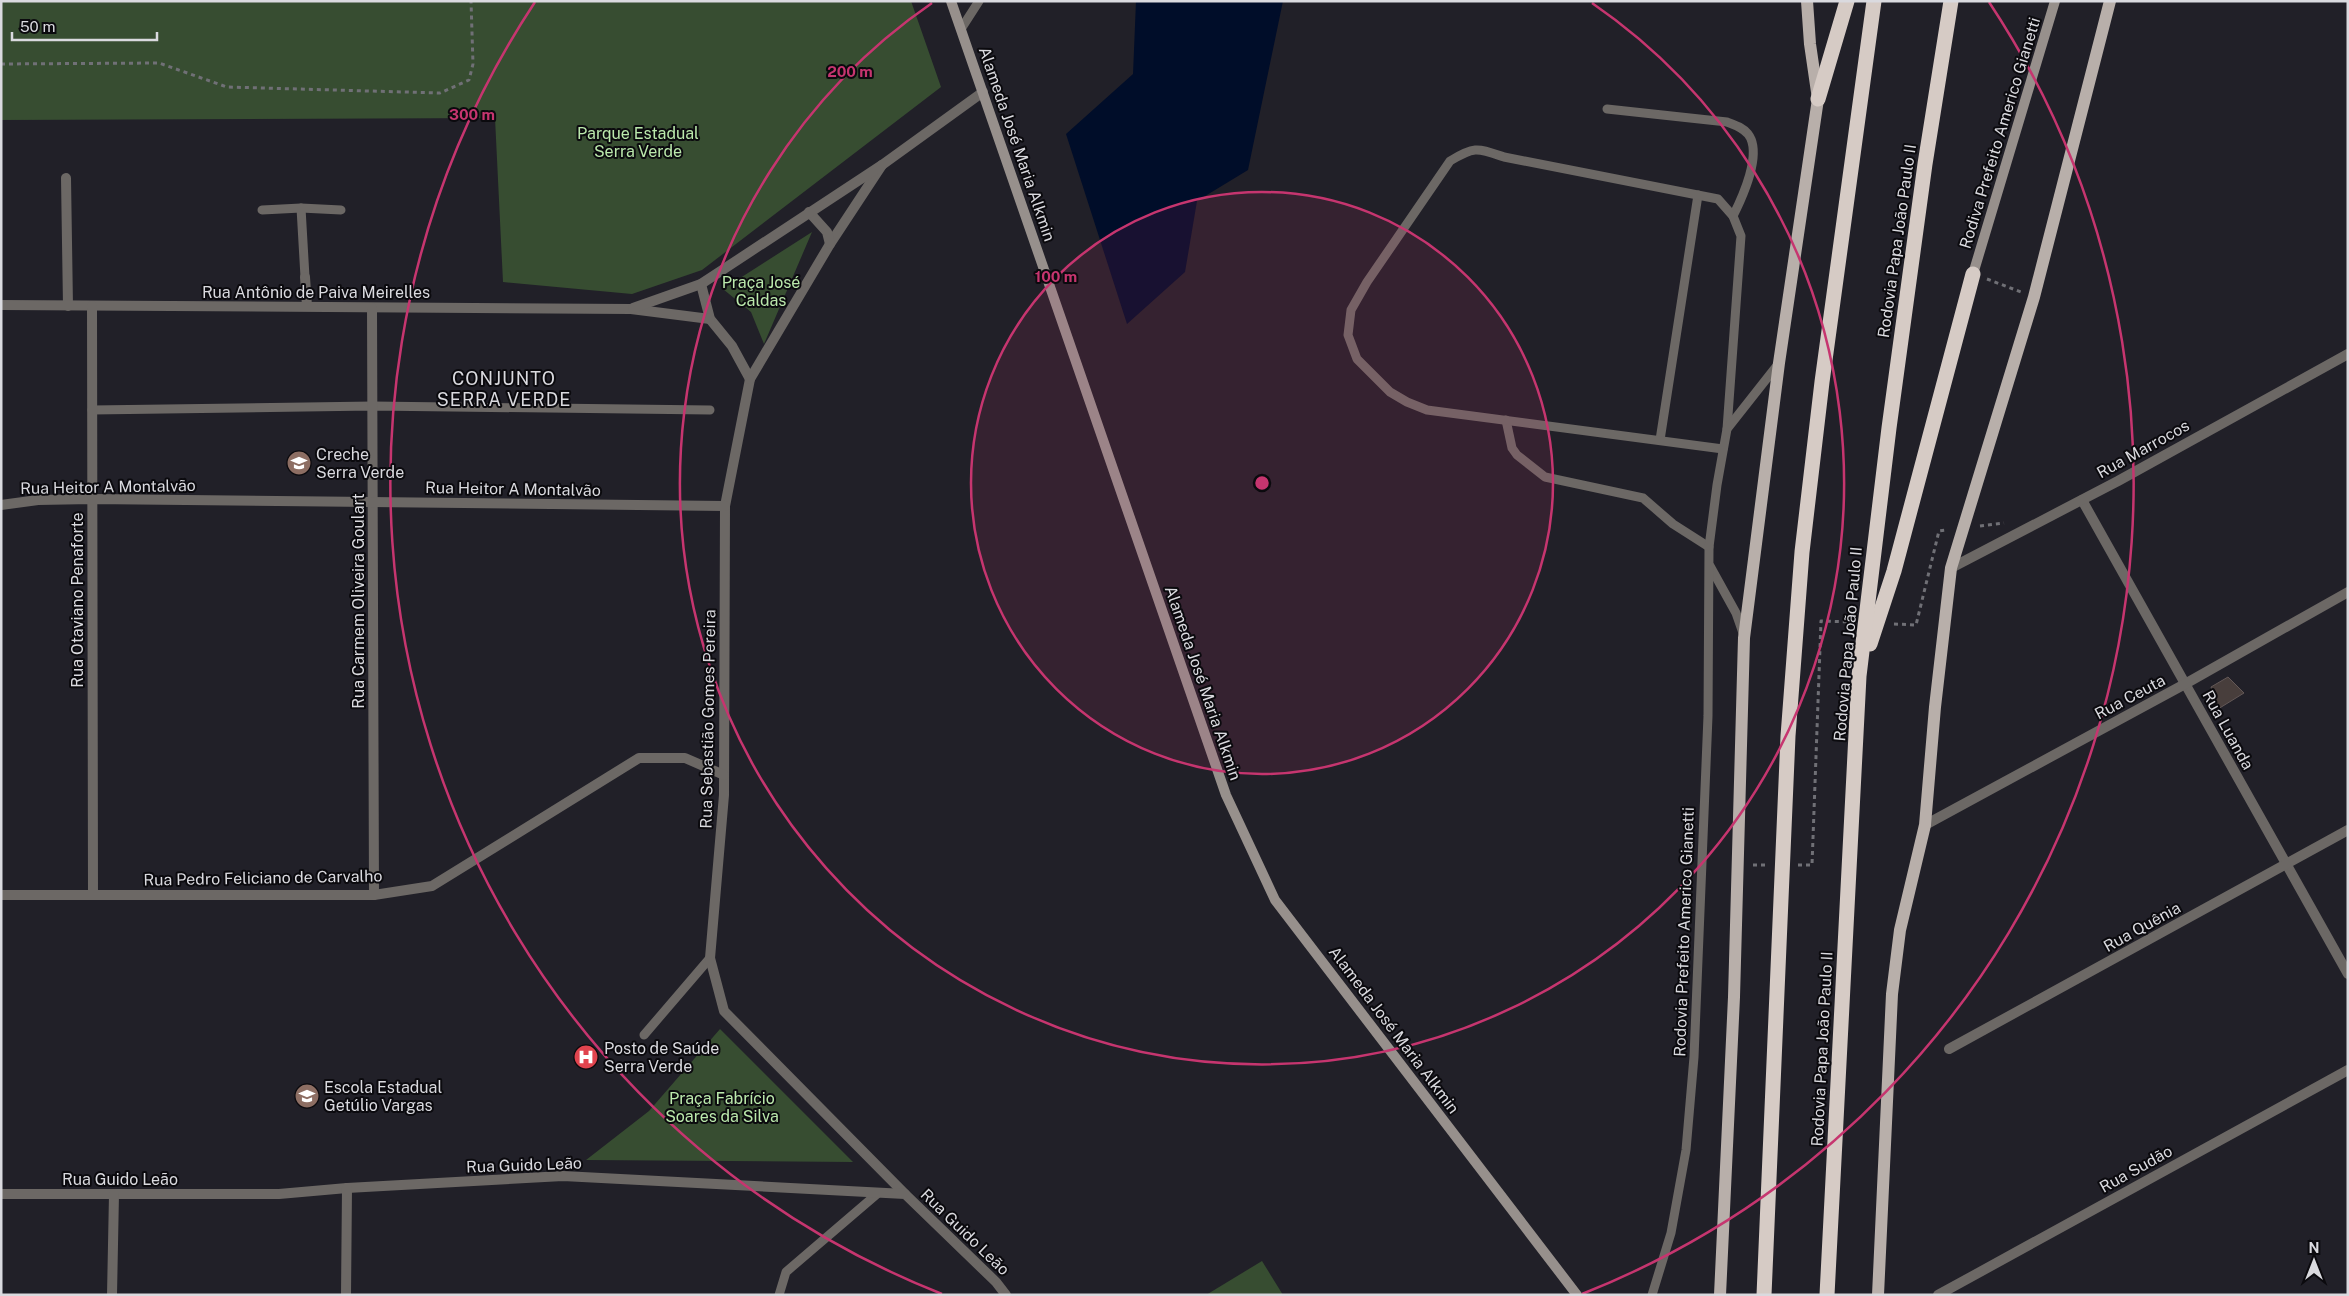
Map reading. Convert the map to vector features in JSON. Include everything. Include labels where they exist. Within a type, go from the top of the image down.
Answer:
[{"type":"highway","points":[[1818,99],[1847,1]]},
{"type":"highway","points":[[1764,1295],[1788,736],[1802,552],[1822,382],[1874,1]]},
{"type":"highway","name":"Rodovia Papa João Paulo II","points":[[1827,1295],[1859,676],[1889,428],[1925,164],[1952,1]]},
{"type":"highway","points":[[1859,676],[1894,571],[1973,274]]},
{"type":"main road","points":[[1720,1295],[1734,997],[1744,638],[1779,362],[1818,99],[1810,44],[1807,1]]},
{"type":"main road","points":[[1878,1295],[1892,994],[1900,930],[1925,825],[1935,707],[1951,568],[2034,296],[2110,1]]},
{"type":"street","name":"Alameda José Maria Alkmin","points":[[951,1],[1226,794],[1275,900],[1577,1295]]},
{"type":"street","name":"Rodiva Prefeito Americo Gianetti","points":[[1973,274],[2055,1]]},
{"type":"street","points":[[750,379],[732,346],[710,319],[701,284],[882,165],[983,92]]},
{"type":"street","points":[[750,379],[830,244],[882,165]]},
{"type":"street","points":[[66,178],[68,306]]},
{"type":"street","points":[[809,212],[827,232],[830,244]]},
{"type":"street","points":[[306,277],[307,306]]},
{"type":"street","name":"Rua Antônio de Paiva Meirelles","points":[[630,309],[701,284]]},
{"type":"street","name":"Rua Antônio de Paiva Meirelles","points":[[1,305],[630,309],[710,319]]},
{"type":"street","name":"Rua Otaviano Penaforte","points":[[92,306],[93,895]]},
{"type":"street","name":"Rua Carmem Oliveira Goulart","points":[[372,308],[374,895]]},
{"type":"street","name":"Rua Marrocos","points":[[1951,568],[2082,500],[2348,354]]},
{"type":"street","name":"Rua Sebastião Gomes Pereira","points":[[750,379],[725,506],[724,775],[710,958],[724,1011],[905,1194]]},
{"type":"street","name":"Rua Heitor A Montalvão","points":[[1,505],[38,500],[92,499],[725,506]]},
{"type":"street","name":"Rua Luanda","points":[[2082,500],[2348,974]]},
{"type":"street","name":"Rua Ceuta","points":[[1925,825],[2185,684],[2348,592]]},
{"type":"street","name":"Rua Pedro Feliciano de Carvalho","points":[[1,895],[374,895],[432,886],[639,758],[685,758],[724,775]]},
{"type":"street","name":"Rua Quênia","points":[[1949,1049],[2348,830]]},
{"type":"street","name":"Rua Sudão","points":[[1938,1295],[2348,1070]]},
{"type":"street","name":"Rua Guido Leão","points":[[1,1194],[279,1194],[347,1188],[563,1176],[905,1194],[996,1282],[1006,1295]]},
{"type":"street","points":[[346,1295],[347,1188]]},
{"type":"street","points":[[112,1295],[114,1194]]},
{"type":"lane","points":[[961,29],[979,1]]},
{"type":"lane","points":[[1607,108],[1727,122],[1740,127],[1749,135],[1752,150],[1751,167],[1745,192],[1733,216],[1718,199],[1482,150],[1469,150],[1450,161],[1367,282],[1351,310],[1348,335],[1357,359],[1390,392],[1427,410],[1723,449]]},
{"type":"lane","points":[[1660,440],[1698,195]]},
{"type":"lane","points":[[301,208],[306,277]]},
{"type":"lane","points":[[262,210],[301,208],[341,210]]},
{"type":"lane","name":"Rodovia Prefeito Americo Gianetti","points":[[1652,1295],[1671,1233],[1685,1159],[1693,1066],[1708,716],[1709,547],[1727,428],[1741,236],[1733,216]]},
{"type":"lane","points":[[1727,428],[1779,362]]},
{"type":"lane","points":[[92,410],[373,406],[710,410]]},
{"type":"lane","points":[[1506,420],[1512,448],[1516,455],[1545,478],[1643,498],[1673,524],[1709,547]]},
{"type":"lane","points":[[1710,566],[1736,613],[1744,638]]},
{"type":"lane","points":[[644,1035],[710,958]]},
{"type":"lane","points":[[779,1295],[786,1272],[877,1194]]},
{"type":"path","points":[[1,64],[159,64],[227,87],[440,93],[469,80],[473,64],[471,1]]},
{"type":"path","points":[[1973,274],[2034,296]]},
{"type":"green space","name":"Parque Estadual Serra Verde","points":[[1,1],[911,1],[941,87],[702,270],[632,294],[503,282],[495,118],[1,120]]},
{"type":"green space","name":"Praça José Caldas","points":[[812,232],[764,344],[751,312],[723,289]]},
{"type":"green space","name":"Praça Fabrício Soares da Silva","points":[[720,1029],[853,1162],[586,1160],[649,1111]]},
{"type":"green space","points":[[1262,1261],[1283,1295],[1206,1295]]},
{"type":"water","points":[[1136,1],[1283,1],[1248,170],[1197,201],[1185,272],[1127,324],[1066,134],[1133,74]]},
{"type":"building","points":[[2228,677],[2244,693],[2218,709],[2211,687]]},
{"type":"place","name":"Creche Serra Verde","points":[[299,463]]},
{"type":"place","name":"Posto de Saúde Serra Verde","points":[[586,1057]]},
{"type":"place","name":"Escola Estadual Getúlio Vargas","points":[[307,1096]]},
{"type":"district","name":"CONJUNTO SERRA VERDE","points":[[504,388]]}]
